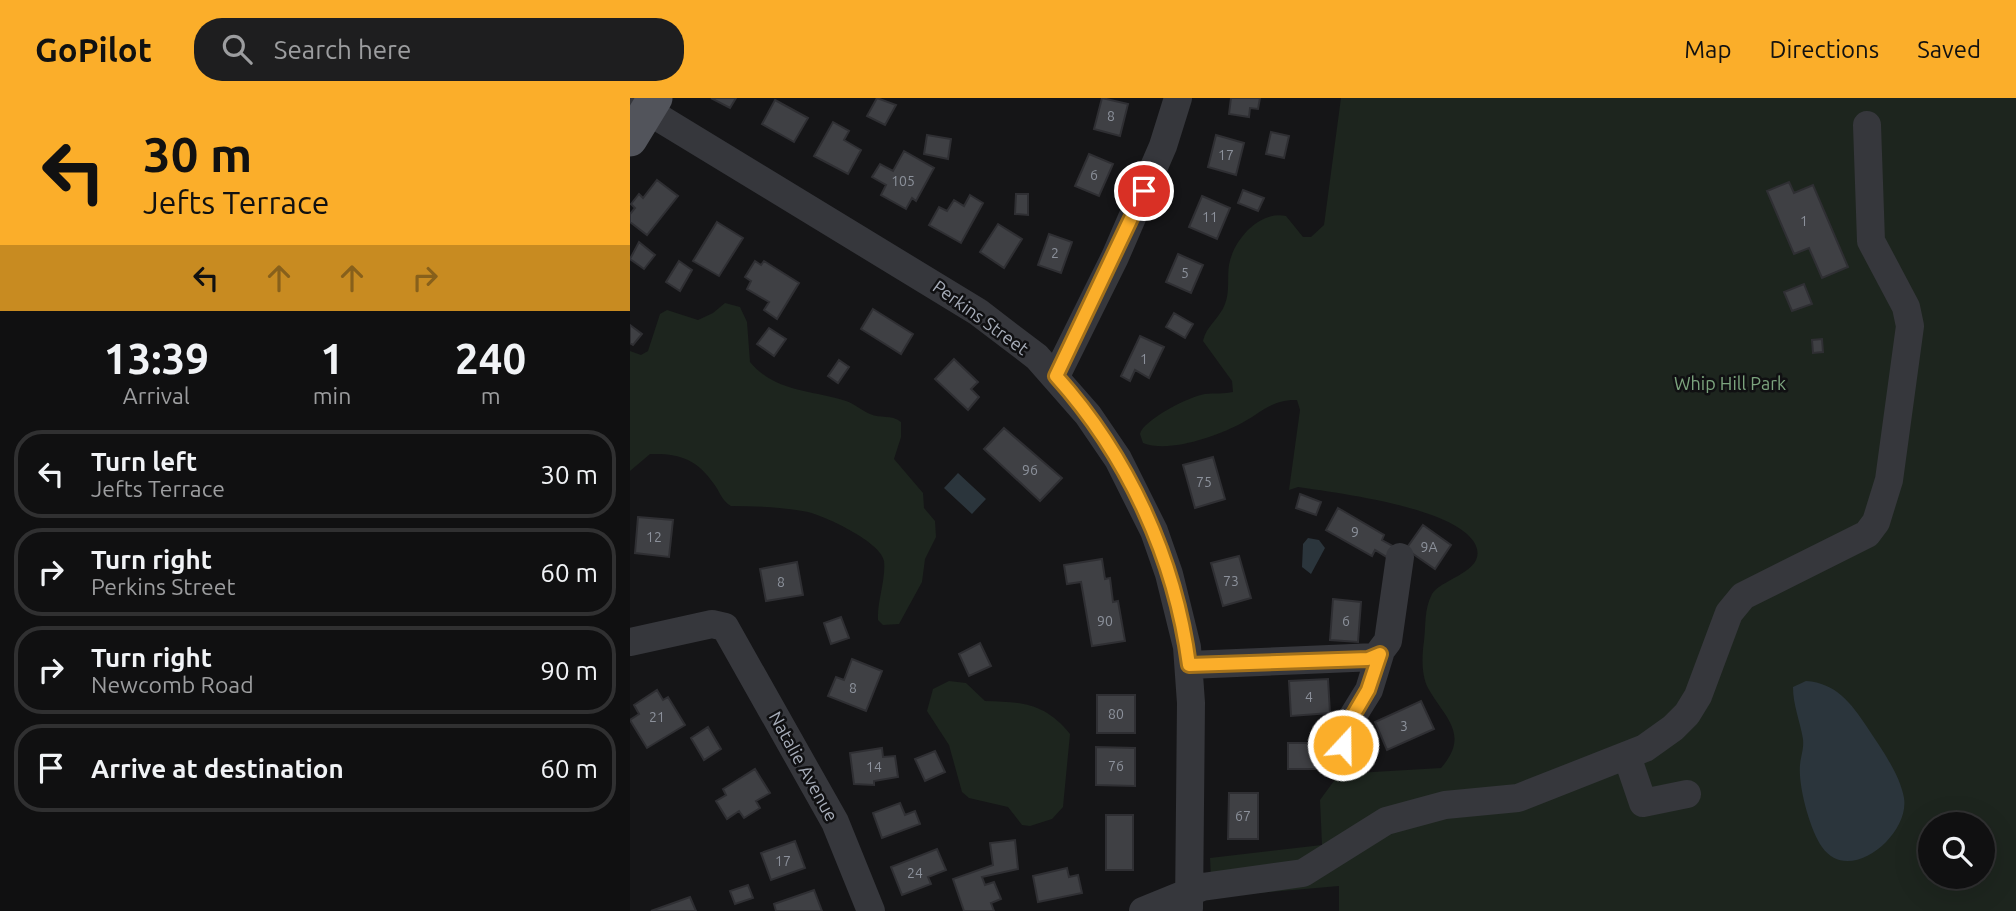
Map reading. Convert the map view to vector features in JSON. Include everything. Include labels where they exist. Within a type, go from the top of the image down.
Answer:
[{"type":"street","points":[[1056,376],[1126,233],[1163,146],[1178,98]]},
{"type":"street","name":"Perkins Street","points":[[641,112],[931,281],[1013,337],[1056,376],[1088,415],[1118,459],[1148,519],[1169,574],[1189,665],[1189,901]]},
{"type":"street","points":[[1143,911],[1189,901],[1214,884],[1303,873],[1386,821],[1445,805],[1518,799],[1584,769],[1627,756],[1659,739],[1687,714],[1698,696],[1729,613],[1743,596],[1867,534],[1876,522],[1889,480],[1910,326],[1906,307],[1871,241],[1867,125]]},
{"type":"street","points":[[1338,766],[1348,724],[1368,690],[1380,654],[1388,641],[1400,557]]},
{"type":"street","name":"Natalie Avenue","points":[[630,642],[712,624],[725,627],[835,822],[870,911]]},
{"type":"street","points":[[1189,665],[1368,659],[1380,654]]},
{"type":"street","points":[[1627,756],[1643,803],[1687,794]]},
{"type":"green space","name":"Whip Hill Park","points":[[1341,98],[2016,98],[2016,911],[1339,911],[1339,886],[1212,897],[1210,858],[1322,845],[1320,800],[1339,774],[1441,768],[1454,745],[1452,726],[1426,683],[1423,659],[1426,611],[1432,594],[1471,567],[1476,560],[1474,542],[1462,530],[1443,519],[1393,504],[1298,487],[1289,490],[1300,410],[1297,400],[1280,402],[1228,430],[1178,445],[1154,446],[1143,443],[1140,434],[1149,422],[1189,399],[1205,394],[1233,392],[1232,381],[1203,341],[1225,304],[1231,256],[1242,237],[1257,223],[1276,215],[1286,216],[1303,237],[1311,237],[1324,225]]},
{"type":"green space","points":[[725,303],[740,307],[747,322],[750,362],[760,372],[782,385],[846,401],[870,414],[901,422],[901,437],[894,459],[923,493],[924,508],[935,521],[936,537],[925,559],[922,582],[899,624],[883,625],[878,620],[884,561],[873,546],[851,531],[808,512],[731,506],[723,499],[708,475],[694,463],[679,456],[650,454],[630,471],[630,351],[641,355],[648,351],[660,314],[667,310],[698,320]]},
{"type":"green space","points":[[949,681],[966,683],[985,701],[1010,702],[1042,710],[1070,734],[1063,807],[1052,819],[1030,826],[1022,825],[1008,807],[969,798],[962,792],[949,745],[927,711],[933,689]]},
{"type":"shaded area","points":[[958,473],[986,499],[972,514],[944,488]]},
{"type":"shaded area","points":[[1308,538],[1319,540],[1325,548],[1311,574],[1302,567],[1303,544]]},
{"type":"shaded area","points":[[1806,681],[1826,686],[1849,702],[1894,770],[1902,789],[1903,812],[1898,827],[1875,851],[1861,858],[1847,861],[1834,858],[1822,847],[1809,819],[1801,784],[1803,739],[1793,687]]},
{"type":"building","points":[[711,98],[736,98],[730,108]]},
{"type":"building","points":[[877,98],[896,105],[885,125],[867,116]]},
{"type":"building","points":[[1102,98],[1128,104],[1120,136],[1094,129]]},
{"type":"building","points":[[1231,98],[1260,98],[1258,109],[1250,108],[1249,117],[1229,114]]},
{"type":"building","points":[[775,100],[808,118],[794,142],[762,124]]},
{"type":"building","points":[[833,122],[849,131],[844,140],[861,150],[848,174],[814,156]]},
{"type":"building","points":[[1271,132],[1289,136],[1284,158],[1266,154]]},
{"type":"building","points":[[927,135],[951,139],[948,159],[924,154]]},
{"type":"building","points":[[1216,135],[1244,143],[1236,175],[1208,167]]},
{"type":"building","points":[[904,151],[934,168],[916,201],[912,198],[906,209],[881,195],[886,185],[872,177],[880,164],[893,171]]},
{"type":"building","points":[[1089,154],[1113,164],[1099,196],[1075,186]]},
{"type":"building","points":[[657,180],[678,196],[647,235],[630,222],[630,214],[635,208],[631,204],[639,194],[643,198]]},
{"type":"building","points":[[1789,182],[1794,193],[1813,185],[1848,267],[1822,278],[1809,248],[1794,254],[1767,191]]},
{"type":"building","points":[[1243,190],[1264,198],[1258,211],[1238,203]]},
{"type":"building","points":[[1016,194],[1028,194],[1028,215],[1015,214]]},
{"type":"building","points":[[970,195],[983,203],[961,243],[929,225],[939,207],[947,211],[954,200],[964,206]]},
{"type":"building","points":[[1202,196],[1230,208],[1217,239],[1189,227]]},
{"type":"building","points":[[717,222],[743,238],[719,276],[693,261]]},
{"type":"building","points":[[998,224],[1022,239],[1004,268],[980,252]]},
{"type":"building","points":[[1049,234],[1072,242],[1061,273],[1038,265]]},
{"type":"building","points":[[639,242],[655,255],[644,269],[630,259]]},
{"type":"building","points":[[1178,254],[1203,265],[1191,293],[1166,282]]},
{"type":"building","points":[[679,261],[692,270],[680,291],[666,282]]},
{"type":"building","points":[[755,261],[761,265],[764,261],[799,283],[777,319],[764,310],[769,302],[747,289],[751,281],[745,277]]},
{"type":"building","points":[[1804,284],[1812,304],[1792,311],[1784,292]]},
{"type":"building","points":[[873,309],[913,334],[901,354],[861,329]]},
{"type":"building","points":[[1174,313],[1193,324],[1185,338],[1166,327]]},
{"type":"building","points":[[630,325],[642,334],[633,345],[630,343]]},
{"type":"building","points":[[769,328],[786,339],[774,356],[757,344]]},
{"type":"building","points":[[1140,336],[1164,347],[1149,378],[1135,370],[1130,381],[1121,376]]},
{"type":"building","points":[[1822,339],[1823,352],[1813,353],[1812,340]]},
{"type":"building","points":[[954,359],[978,382],[971,389],[979,397],[968,410],[935,379]]},
{"type":"building","points":[[839,360],[849,367],[838,383],[828,376]]},
{"type":"building","points":[[1004,428],[1062,478],[1040,501],[984,449]]},
{"type":"building","points":[[1213,457],[1225,499],[1195,508],[1183,465]]},
{"type":"building","points":[[1300,494],[1321,502],[1316,515],[1296,508]]},
{"type":"building","points":[[1338,508],[1384,535],[1382,540],[1396,548],[1390,559],[1375,550],[1372,556],[1326,530]]},
{"type":"building","points":[[638,517],[673,520],[669,557],[635,553]]},
{"type":"building","points":[[1423,525],[1451,545],[1435,569],[1406,549]]},
{"type":"building","points":[[1239,556],[1251,598],[1223,606],[1211,563]]},
{"type":"building","points":[[1102,559],[1105,579],[1110,578],[1113,602],[1118,601],[1125,641],[1092,646],[1081,582],[1067,584],[1064,565]]},
{"type":"building","points":[[797,562],[803,595],[766,601],[760,569]]},
{"type":"building","points":[[1333,599],[1361,602],[1358,642],[1330,640]]},
{"type":"building","points":[[841,617],[849,638],[831,644],[824,623]]},
{"type":"building","points":[[980,643],[991,666],[969,676],[959,654]]},
{"type":"building","points":[[852,659],[882,671],[866,711],[828,696],[836,677],[844,680]]},
{"type":"building","points":[[1328,679],[1330,713],[1291,716],[1289,681]]},
{"type":"building","points":[[657,690],[663,700],[668,697],[685,725],[647,748],[630,720],[639,714],[634,705]]},
{"type":"building","points":[[1097,695],[1135,695],[1135,733],[1097,733]]},
{"type":"building","points":[[1421,701],[1434,729],[1387,750],[1375,722]]},
{"type":"building","points":[[708,727],[721,749],[704,760],[691,738]]},
{"type":"building","points":[[1288,743],[1320,743],[1320,769],[1288,769]]},
{"type":"building","points":[[1096,747],[1135,748],[1135,786],[1096,785]]},
{"type":"building","points":[[882,748],[883,757],[895,756],[898,777],[874,781],[874,785],[854,784],[850,753]]},
{"type":"building","points":[[935,751],[945,772],[925,781],[915,759]]},
{"type":"building","points":[[755,769],[770,793],[756,801],[760,808],[744,818],[739,811],[727,819],[716,801],[726,795],[723,789]]},
{"type":"building","points":[[1229,793],[1258,793],[1258,839],[1228,839]]},
{"type":"building","points":[[900,803],[905,815],[915,811],[920,824],[882,838],[873,813]]},
{"type":"building","points":[[1106,815],[1133,815],[1133,870],[1106,870]]},
{"type":"building","points":[[1015,840],[1018,869],[982,877],[985,885],[994,882],[1001,899],[991,903],[994,911],[964,911],[953,879],[993,865],[990,843]]},
{"type":"building","points":[[795,841],[805,868],[771,880],[761,853]]},
{"type":"building","points":[[937,849],[946,870],[928,877],[931,884],[902,895],[891,867]]},
{"type":"building","points":[[1067,868],[1069,877],[1078,875],[1082,893],[1038,902],[1033,876]]},
{"type":"building","points":[[748,885],[753,898],[735,904],[730,891]]},
{"type":"building","points":[[814,890],[822,911],[776,911],[774,904]]},
{"type":"building","points":[[690,897],[696,911],[651,911]]},
{"type":"route","points":[[1144,191],[1115,257],[1056,376],[1073,394],[1118,459],[1146,513],[1169,574],[1181,618],[1189,665],[1368,659],[1380,654],[1368,690],[1348,724],[1343,745]]}]
